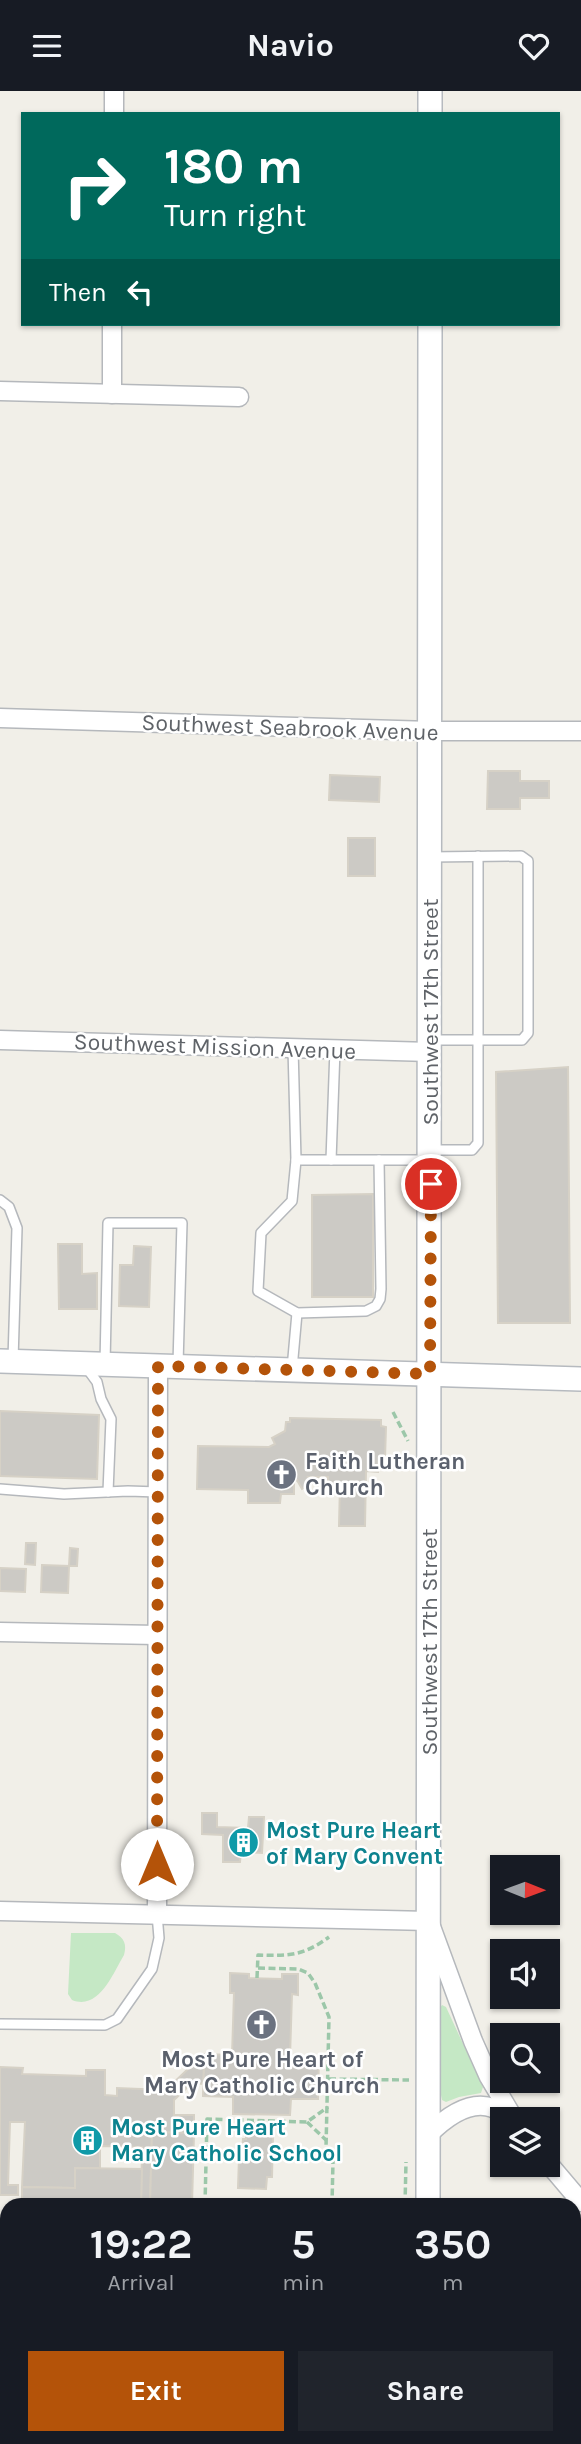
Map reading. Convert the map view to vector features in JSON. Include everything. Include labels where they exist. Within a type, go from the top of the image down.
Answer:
[{"type":"main road","points":[[430,91],[430,112]]},
{"type":"main road","name":"Southwest 17th Street","points":[[428,2198],[430,326]]},
{"type":"main road","points":[[7,1361],[581,1379]]},
{"type":"street","points":[[114,91],[114,112]]},
{"type":"street","points":[[112,394],[113,326]]},
{"type":"street","points":[[0,391],[239,397]]},
{"type":"street","name":"Southwest Seabrook Avenue","points":[[0,718],[430,731],[581,731]]},
{"type":"street","name":"Southwest Mission Avenue","points":[[0,1040],[335,1049],[430,1046]]},
{"type":"street","points":[[157,1914],[158,1492],[168,1366]]},
{"type":"street","points":[[0,1632],[157,1635]]},
{"type":"street","points":[[0,1910],[429,1921],[473,2041],[489,2077],[507,2107]]},
{"type":"street","points":[[428,2135],[453,2114],[467,2109],[490,2107]]},
{"type":"street","points":[[560,2177],[578,2198]]},
{"type":"lane","points":[[296,1160],[379,1160],[472,1150],[478,1143],[478,856]]},
{"type":"lane","points":[[430,857],[521,856],[528,861],[528,1033],[522,1040],[478,1040],[430,1046]]},
{"type":"lane","points":[[293,1048],[296,1160],[292,1201],[261,1233],[258,1291],[297,1313],[366,1311],[376,1306],[380,1299],[379,1160]]},
{"type":"lane","points":[[331,1160],[335,1049]]},
{"type":"lane","points":[[0,1200],[9,1207],[17,1228],[7,1361]]},
{"type":"lane","points":[[108,1492],[111,1419],[101,1399],[94,1364],[108,1223],[182,1223],[168,1366]]},
{"type":"lane","points":[[292,1369],[297,1313]]},
{"type":"lane","points":[[0,1489],[64,1494],[158,1492]]},
{"type":"lane","points":[[0,2024],[105,2025],[117,2019],[152,1969],[156,1958],[159,1927],[157,1914]]},
{"type":"path","points":[[257,1978],[258,1955],[290,1956],[311,1950],[335,1932]]},
{"type":"path","points":[[258,1968],[298,1969],[308,1973],[313,1978],[330,2023],[326,2141],[333,2166],[332,2198]]},
{"type":"path","points":[[328,2079],[411,2080]]},
{"type":"path","points":[[205,2198],[207,2119],[307,2122],[328,2107]]},
{"type":"path","points":[[307,2122],[326,2141]]},
{"type":"path","points":[[405,2198],[406,2153]]},
{"type":"green space","points":[[71,1933],[115,1933],[123,1939],[125,1945],[124,1955],[104,1988],[90,2000],[82,2002],[72,2000],[68,1994]]},
{"type":"green space","points":[[442,2005],[446,2007],[483,2087],[481,2093],[446,2102],[441,2095]]},
{"type":"building","points":[[488,771],[520,771],[520,781],[549,781],[549,798],[520,798],[520,809],[487,809]]},
{"type":"building","points":[[330,775],[380,777],[379,802],[329,800]]},
{"type":"building","points":[[348,838],[375,838],[375,876],[348,876]]},
{"type":"building","points":[[568,1067],[570,1323],[498,1323],[496,1072]]},
{"type":"building","points":[[373,1194],[373,1297],[312,1297],[312,1195]]},
{"type":"building","points":[[58,1244],[82,1244],[82,1274],[97,1273],[97,1309],[59,1309]]},
{"type":"building","points":[[134,1246],[151,1247],[149,1307],[119,1306],[120,1265],[133,1265]]},
{"type":"building","points":[[0,1411],[99,1415],[97,1479],[0,1476]]},
{"type":"building","name":"Faith Lutheran Church","points":[[290,1418],[381,1420],[381,1426],[386,1427],[385,1459],[379,1459],[378,1472],[366,1471],[365,1526],[339,1526],[340,1484],[328,1484],[328,1477],[308,1477],[311,1484],[302,1489],[297,1480],[294,1481],[294,1494],[281,1494],[280,1503],[248,1503],[248,1490],[197,1489],[198,1446],[269,1447],[275,1444],[272,1438],[285,1431],[286,1422],[290,1422]]},
{"type":"building","points":[[26,1543],[36,1543],[35,1565],[25,1564]]},
{"type":"building","points":[[70,1548],[78,1549],[77,1566],[69,1566]]},
{"type":"building","points":[[42,1565],[69,1566],[68,1593],[41,1592]]},
{"type":"building","points":[[0,1568],[26,1569],[25,1592],[0,1591]]},
{"type":"building","name":"Most Pure Heart of Mary Convent","points":[[202,1813],[217,1813],[217,1827],[248,1828],[249,1817],[264,1817],[262,1853],[241,1852],[240,1862],[223,1862],[223,1835],[202,1834]]},
{"type":"building","name":"Most Pure Heart of Mary Catholic Church","points":[[230,1973],[249,1974],[249,1978],[282,1979],[282,1974],[298,1974],[298,1995],[292,1994],[290,2057],[319,2057],[318,2099],[291,2099],[290,2115],[233,2114],[233,2097],[203,2096],[204,2054],[232,2055],[234,1993],[230,1993]]},
{"type":"building","name":"Most Pure Heart Mary Catholic School","points":[[191,2066],[204,2066],[203,2084],[192,2083],[174,2100],[174,2115],[194,2115],[194,2133],[152,2132],[150,2198],[141,2198],[142,2147],[100,2146],[100,2168],[75,2168],[75,2188],[22,2187],[25,2122],[10,2122],[8,2185],[18,2185],[18,2195],[0,2195],[0,2067],[23,2068],[22,2074],[86,2076],[86,2070],[105,2070],[105,2095],[117,2096],[117,2088],[166,2090]]},
{"type":"building","points":[[246,2123],[264,2124],[263,2135],[273,2136],[272,2177],[267,2177],[266,2189],[238,2188],[239,2157],[246,2157],[246,2150],[242,2150],[243,2139],[246,2139]]},
{"type":"building","points":[[152,2132],[194,2133],[192,2198],[150,2198]]},
{"type":"building","points":[[75,2168],[142,2169],[141,2198],[22,2198],[22,2187],[75,2188]]},
{"type":"place","name":"Faith Lutheran Church","points":[[282,1474]]},
{"type":"place","name":"Most Pure Heart of Mary Convent","points":[[243,1843]]},
{"type":"place","name":"Most Pure Heart of Mary Catholic Church","points":[[262,2025]]},
{"type":"place","name":"Most Pure Heart Mary Catholic School","points":[[88,2140]]},
{"type":"route","points":[[157,1864],[158,1366],[430,1374],[431,1184]]}]
